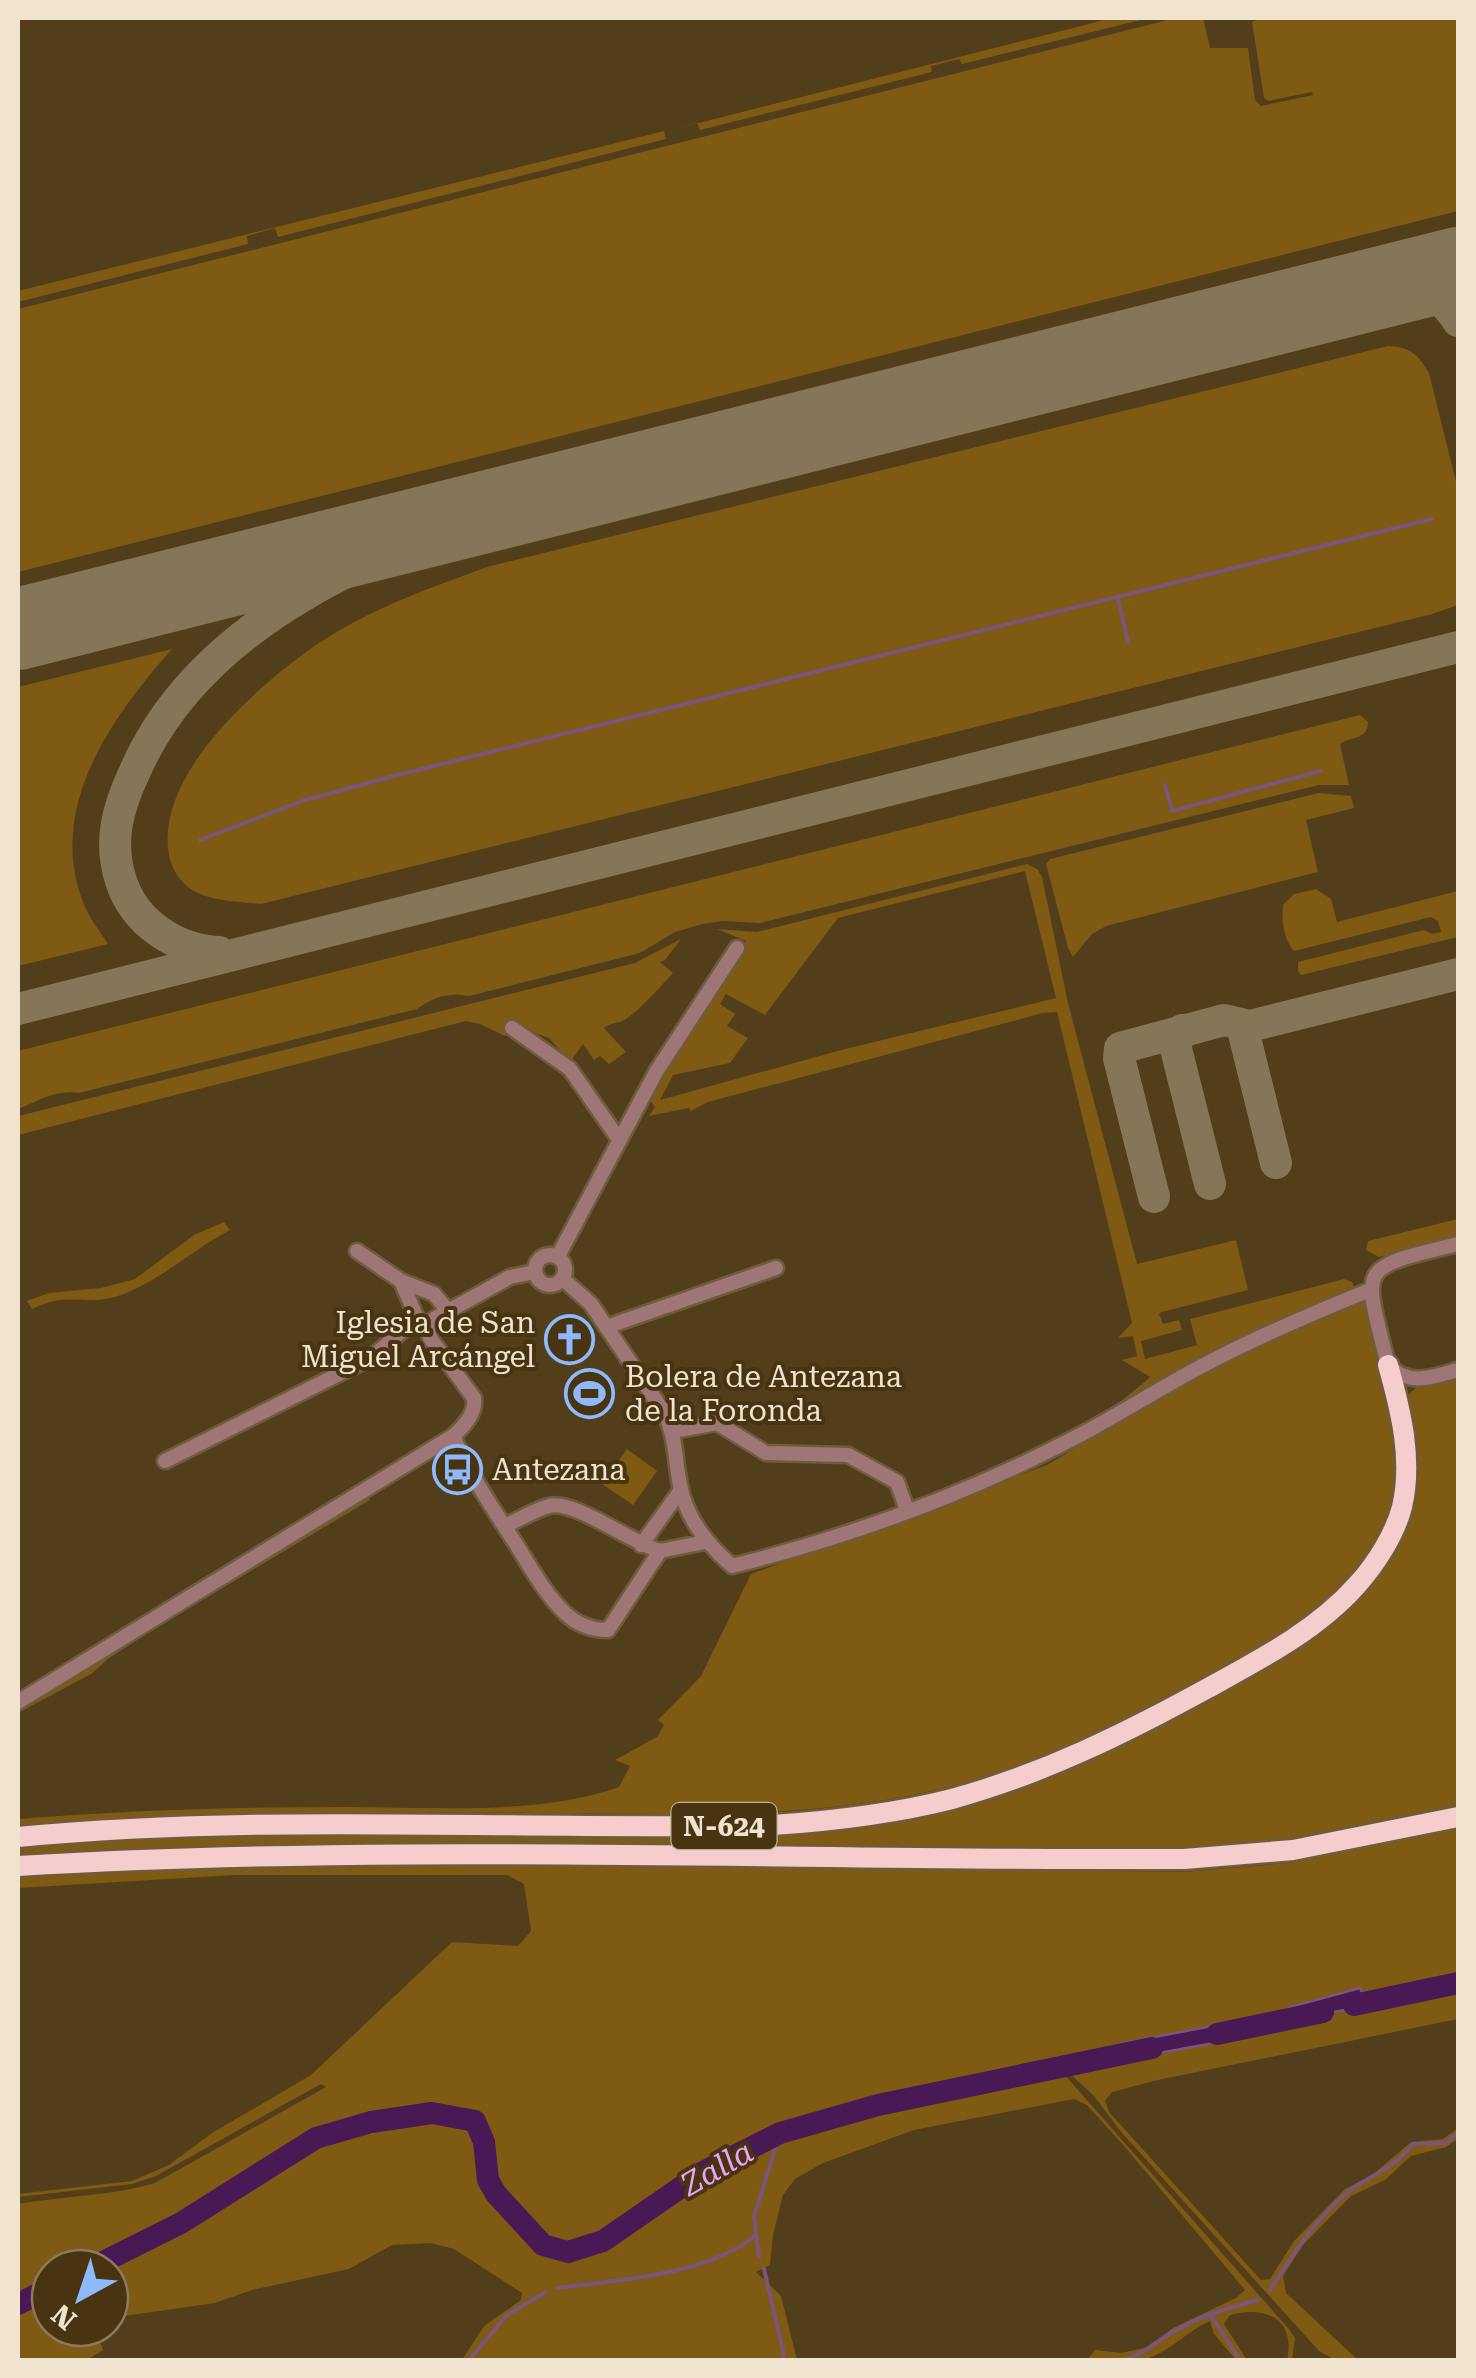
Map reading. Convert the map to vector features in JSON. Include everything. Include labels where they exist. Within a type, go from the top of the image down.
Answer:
[{"type":"highway","name":"N-624","points":[[18,1837],[198,1827],[365,1824],[772,1825],[903,1810],[1004,1783],[1119,1735],[1238,1672],[1312,1625],[1356,1586],[1388,1540],[1401,1509],[1406,1479],[1403,1426],[1388,1365]]},
{"type":"highway","name":"N-624","points":[[18,1866],[176,1856],[358,1852],[1184,1859],[1292,1850],[1458,1816]]},
{"type":"street","points":[[558,1256],[656,1072],[736,948]]},
{"type":"street","points":[[512,1028],[570,1069],[618,1138]]},
{"type":"street","points":[[1458,1244],[1388,1262],[1376,1274],[1370,1290],[1388,1365],[1409,1379],[1420,1380],[1458,1370]]},
{"type":"street","points":[[357,1251],[401,1281],[434,1294],[448,1312]]},
{"type":"street","points":[[534,1272],[542,1257],[558,1256]]},
{"type":"street","points":[[534,1272],[543,1284],[557,1284],[566,1267],[558,1256]]},
{"type":"street","points":[[606,1327],[776,1268]]},
{"type":"street","points":[[165,1462],[370,1358],[423,1323],[510,1277],[534,1272]]},
{"type":"street","points":[[562,1279],[591,1304],[673,1431],[680,1490],[704,1542],[732,1566],[796,1550],[943,1500],[1080,1435],[1204,1365],[1370,1290]]},
{"type":"street","points":[[18,1702],[465,1426],[474,1398],[430,1338],[401,1281]]},
{"type":"street","points":[[673,1431],[717,1423],[766,1453],[848,1455],[897,1482],[908,1510]]},
{"type":"street","points":[[454,1436],[465,1464],[504,1526],[547,1594],[568,1617],[592,1630],[608,1630],[660,1551]]},
{"type":"street","points":[[641,1545],[680,1490]]},
{"type":"street","points":[[504,1526],[552,1504],[576,1507],[641,1545],[660,1551],[704,1542]]},
{"type":"shaded area","points":[[1112,18],[1149,18],[962,64],[959,59],[931,66],[932,72],[700,130],[697,123]]},
{"type":"shaded area","points":[[1176,18],[1203,18],[1210,48],[1248,48],[1255,100],[1261,106],[1313,95],[1312,92],[1268,101],[1264,98],[1252,22],[1262,18],[1458,18],[1458,211],[18,572],[18,309]]},
{"type":"shaded area","points":[[664,131],[666,139],[278,237],[275,228],[247,236],[248,244],[18,302],[18,291]]},
{"type":"shaded area","points":[[1388,346],[1413,353],[1429,373],[1458,490],[1458,605],[261,904],[204,896],[184,884],[173,868],[168,826],[176,797],[210,742],[256,693],[302,655],[391,604],[487,567]]},
{"type":"shaded area","points":[[172,649],[127,704],[91,766],[79,799],[73,834],[74,869],[86,909],[108,944],[18,966],[18,687]]},
{"type":"shaded area","points":[[1360,715],[1368,722],[1365,732],[1340,744],[1349,785],[1319,785],[760,923],[702,924],[675,932],[640,953],[469,996],[442,996],[417,1009],[79,1093],[55,1094],[18,1109],[18,1051]]},
{"type":"shaded area","points":[[1319,793],[1351,796],[1354,808],[1306,820],[1318,872],[1106,926],[1092,934],[1073,957],[1046,864],[1050,859]]},
{"type":"shaded area","points":[[1027,864],[1037,869],[1137,1264],[1236,1240],[1248,1290],[1159,1314],[1163,1324],[1179,1320],[1182,1330],[1141,1341],[1145,1359],[1197,1345],[1190,1319],[1344,1279],[1352,1282],[1355,1291],[1049,1447],[922,1500],[1071,1432],[1150,1377],[1122,1360],[1137,1356],[1133,1336],[1118,1338],[1132,1323],[1057,1012],[708,1102],[691,1111],[689,1108],[649,1116],[655,1107],[647,1097],[746,941],[717,929],[757,932]],"holes":[[[1025,871],[1056,998],[845,1049],[660,1100],[673,1075],[730,1063],[748,1038],[727,1026],[735,1014],[720,1004],[726,994],[765,1015],[838,918]]]},
{"type":"shaded area","points":[[1316,889],[1331,899],[1337,922],[1458,891],[1458,937],[1301,975],[1298,962],[1424,930],[1432,934],[1441,932],[1438,921],[1431,917],[1294,951],[1284,930],[1283,905],[1294,894]]},
{"type":"shaded area","points":[[681,939],[660,962],[673,973],[632,1014],[604,1028],[626,1052],[609,1064],[600,1056],[594,1060],[583,1044],[570,1062],[549,1038],[518,1027],[505,1036],[466,1021],[18,1135],[18,1116],[635,963]]},
{"type":"shaded area","points":[[1458,1219],[1458,1237],[1379,1257],[1366,1250],[1368,1241]]},
{"type":"shaded area","points":[[224,1222],[230,1230],[130,1291],[104,1299],[56,1301],[32,1309],[27,1301],[49,1293],[101,1288],[135,1279],[194,1235]]},
{"type":"shaded area","points":[[1356,1299],[1364,1303],[1397,1446],[1396,1494],[1375,1549],[1336,1593],[1288,1629],[1166,1699],[1054,1752],[936,1790],[786,1811],[275,1814],[18,1826],[18,1819],[141,1811],[520,1806],[619,1787],[630,1766],[615,1760],[657,1737],[664,1725],[658,1720],[701,1676],[751,1574],[1047,1465],[1221,1361]]},
{"type":"shaded area","points":[[1458,1377],[1458,1807],[1286,1841],[1141,1851],[344,1844],[18,1857],[18,1847],[206,1836],[759,1835],[903,1819],[1274,1661],[1395,1545],[1403,1399],[1416,1388]]},
{"type":"shaded area","points":[[627,1449],[657,1471],[633,1505],[602,1484]]},
{"type":"shaded area","points":[[367,1496],[370,1500],[173,1617],[91,1674],[18,1713],[18,1706]]},
{"type":"shaded area","points":[[1458,1828],[1458,2019],[1158,2080],[1112,2092],[1105,2101],[1109,2112],[1261,2280],[1270,2279],[1294,2241],[1345,2189],[1372,2175],[1411,2142],[1443,2139],[1458,2128],[1458,2139],[1446,2147],[1411,2156],[1385,2180],[1351,2196],[1303,2245],[1283,2276],[1286,2293],[1358,2360],[1335,2360],[1319,2351],[1122,2133],[1094,2096],[1067,2071],[1063,2073],[1288,2328],[1295,2338],[1292,2360],[1287,2360],[1287,2334],[1275,2318],[1243,2312],[1230,2315],[1224,2324],[1247,2360],[1236,2360],[1214,2334],[1210,2321],[1145,2359],[1087,2360],[1095,2350],[1121,2353],[1145,2348],[1173,2328],[1245,2290],[1125,2147],[1087,2105],[1074,2099],[914,2130],[823,2163],[795,2179],[783,2195],[770,2265],[756,2272],[781,2296],[797,2360],[462,2360],[484,2326],[521,2300],[522,2293],[454,2249],[431,2243],[392,2245],[349,2269],[252,2290],[215,2303],[130,2315],[130,2248],[30,2248],[30,2348],[103,2350],[87,2360],[18,2360],[18,2204],[155,2183],[326,2087],[321,2084],[156,2176],[132,2184],[18,2194],[132,2181],[169,2165],[212,2133],[311,2075],[452,1942],[518,1946],[531,1931],[524,1884],[507,1875],[235,1875],[18,1888],[18,1878],[102,1870],[427,1864],[1183,1872],[1289,1863]],"holes":[[[1247,2019],[1246,2037],[1127,2059],[1124,2043]]]},
{"type":"shaded area","points":[[1360,1988],[1362,1993],[1375,1990],[1387,2002],[1297,2019],[1290,2007]]},
{"type":"shaded area","points":[[1249,2019],[1245,2027],[1247,2037],[1126,2059],[1123,2043]]},
{"type":"waterway","points":[[200,840],[305,800],[394,776],[1432,519]]},
{"type":"waterway","points":[[1118,598],[1128,642]]},
{"type":"waterway","points":[[1165,785],[1172,811],[1320,771]]},
{"type":"waterway","name":"Zalla","points":[[1354,2005],[1458,1983]]},
{"type":"waterway","name":"Zalla","points":[[1217,2034],[1323,2012]]},
{"type":"waterway","name":"Zalla","points":[[130,2248],[181,2223],[316,2138],[371,2122],[432,2113],[475,2121],[484,2142],[488,2180],[496,2194],[543,2245],[568,2252],[603,2241],[703,2172],[780,2133],[878,2105],[1152,2048]]},
{"type":"waterway","points":[[759,2257],[754,2217],[780,2133]]},
{"type":"waterway","points":[[1270,2290],[1312,2229],[1343,2196],[1396,2161],[1413,2144],[1446,2143],[1458,2133]]},
{"type":"waterway","points":[[557,2288],[662,2274],[714,2259],[756,2235]]},
{"type":"waterway","points":[[764,2269],[785,2360]]},
{"type":"waterway","points":[[469,2360],[507,2315],[546,2292]]},
{"type":"waterway","name":"Zalla","points":[[18,2304],[30,2298]]},
{"type":"waterway","points":[[1123,2360],[1193,2321],[1258,2300]]},
{"type":"waterway","points":[[1210,2314],[1240,2360]]},
{"type":"taxiway","points":[[1372,290],[1421,289],[1440,300],[1458,321]]},
{"type":"taxiway","points":[[219,952],[173,940],[147,922],[128,896],[117,866],[115,838],[124,798],[165,717],[204,671],[251,630],[303,595],[417,540],[533,500]]},
{"type":"taxiway","points":[[18,1009],[1458,647]]},
{"type":"taxiway","points":[[1154,1197],[1119,1058],[1120,1048],[1224,1020],[1250,1026],[1458,974]]},
{"type":"taxiway","points":[[1250,1026],[1245,1038],[1276,1163]]},
{"type":"taxiway","points":[[1182,1030],[1175,1045],[1210,1184]]},
{"type":"runway","points":[[18,629],[1458,268]]},
{"type":"place","name":"Iglesia de San Miguel Arcángel","points":[[570,1340]]},
{"type":"place","name":"Bolera de Antezana de la Foronda","points":[[590,1394]]},
{"type":"place","name":"Antezana","points":[[457,1470]]}]
